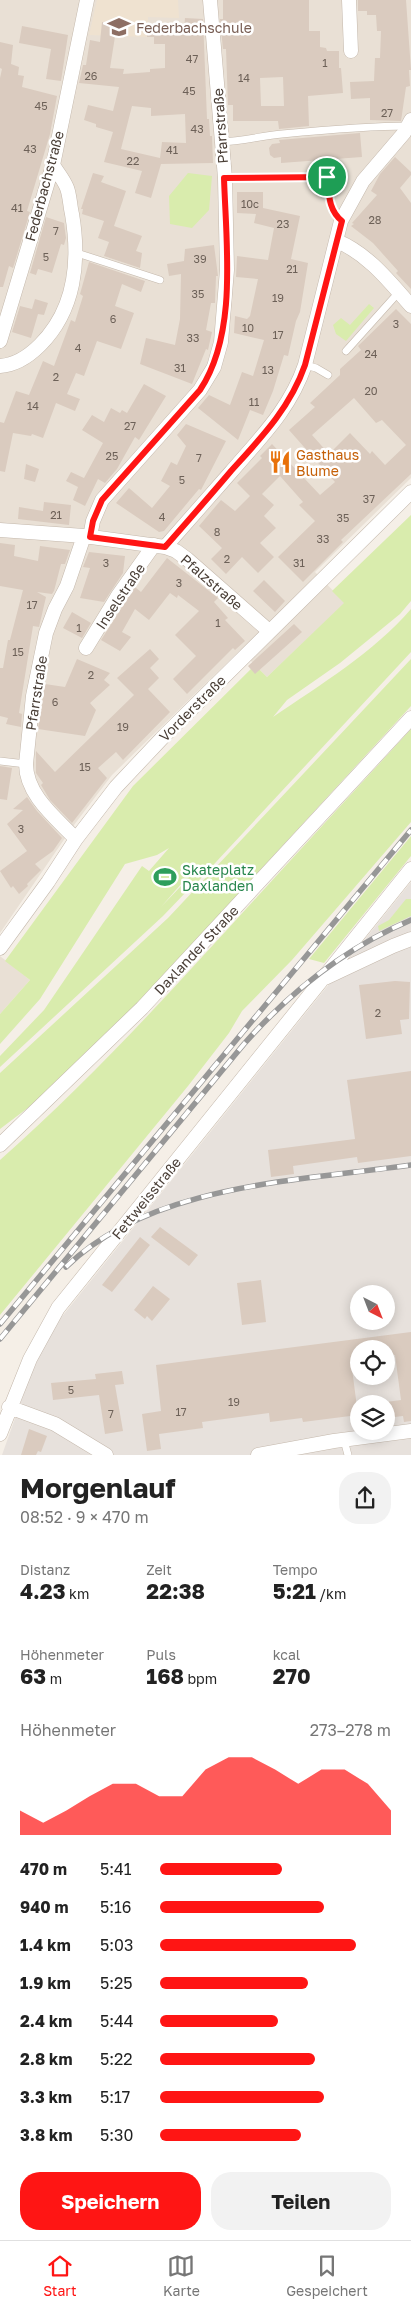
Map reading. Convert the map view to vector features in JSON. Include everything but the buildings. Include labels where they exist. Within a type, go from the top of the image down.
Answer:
[{"type":"street","name":"Federbachstraße","points":[[0,341],[53,166],[87,0]]},
{"type":"street","name":"Pfarrstraße","points":[[76,839],[32,790],[26,772],[33,696],[46,633],[102,500],[200,390],[216,361],[221,342],[227,270],[222,142],[210,0]]},
{"type":"street","points":[[349,0],[351,51]]},
{"type":"street","name":"Inselstraße","points":[[86,648],[119,594],[160,546],[271,426],[289,403],[305,365],[342,221],[363,181],[410,123]]},
{"type":"street","points":[[0,366],[14,363],[31,353],[57,324],[74,281],[77,253],[67,187],[53,166]]},
{"type":"street","points":[[337,241],[364,256],[411,306]]},
{"type":"street","name":"Vorderstraße","points":[[0,948],[48,882],[76,839],[116,787],[269,631],[411,492]]},
{"type":"street","name":"Pfalzstraße","points":[[0,530],[87,536],[160,546],[176,551],[269,631]]},
{"type":"street","name":"Daxlander Straße","points":[[0,1145],[142,1008],[411,718]]},
{"type":"street","name":"Fettweisstraße","points":[[0,1434],[9,1407],[39,1339],[62,1302],[411,868]]},
{"type":"street","name":"Fettweisstraße","points":[[321,980],[393,946],[411,940]]},
{"type":"street","name":"Daxlander Straße","points":[[0,1134],[36,1109]]},
{"type":"street","points":[[9,1407],[55,1424],[106,1455]]},
{"type":"street","points":[[258,1455],[411,1431]]},
{"type":"lane","points":[[222,142],[245,141],[279,134],[410,123]]},
{"type":"lane","points":[[224,178],[327,177],[331,206],[336,216],[342,221]]},
{"type":"lane","points":[[77,253],[160,280]]},
{"type":"lane","points":[[346,351],[399,292]]},
{"type":"lane","points":[[305,365],[316,368],[328,375]]},
{"type":"lane","points":[[0,761],[26,764]]},
{"type":"lane","points":[[344,1440],[348,1455]]},
{"type":"shaded area","points":[[0,0],[411,0],[411,478],[315,572],[345,603],[267,677],[240,650],[112,775],[74,825],[0,933]]},
{"type":"shaded area","name":"Federbachschule","points":[[97,0],[178,0],[179,18],[148,17],[147,37],[89,35]]},
{"type":"shaded area","points":[[411,882],[411,1455],[2,1455],[29,1379],[52,1329]]},
{"type":"shaded area","points":[[0,956],[30,980],[0,1014]]},
{"type":"green space","points":[[188,173],[212,176],[209,210],[192,228],[170,224],[169,196]]},
{"type":"green space","points":[[369,304],[374,308],[346,341],[336,334],[333,325],[341,318],[350,325]]},
{"type":"green space","points":[[411,515],[411,601],[400,614],[340,663],[287,700],[273,717],[363,654],[411,609],[411,652],[190,890],[182,883],[161,907],[181,886],[187,891],[163,916],[0,1067],[0,1056],[44,1010],[142,866],[149,871],[169,848],[157,855],[125,864],[40,999],[0,1044],[0,1014],[30,980],[5,961],[133,786],[255,665],[267,677],[344,603],[332,591]]},
{"type":"green space","points":[[411,659],[411,706],[137,1004],[33,1104],[0,1129],[0,1073],[168,918]]},
{"type":"green space","points":[[411,729],[411,822],[292,960],[242,1011],[229,1033],[188,1086],[0,1315],[0,1160],[68,1097],[132,1032]]},
{"type":"green space","points":[[411,836],[411,856],[324,963],[309,959]]},
{"type":"green space","points":[[406,899],[411,899],[411,916],[379,931],[378,926],[389,920]]},
{"type":"railway","points":[[0,1324],[411,830]]},
{"type":"railway","points":[[0,1339],[244,1044],[262,1025],[320,973],[364,944],[411,920]]},
{"type":"railway","points":[[66,1267],[101,1239],[140,1218],[183,1202],[275,1182],[411,1165]]},
{"type":"place","name":"Federbachschule","points":[[119,27]]},
{"type":"place","name":"Gasthaus Blume","points":[[280,462]]},
{"type":"place","name":"Skateplatz Daxlanden","points":[[165,877]]},
{"type":"route","points":[[327,177],[331,206],[336,216],[342,221],[305,365],[289,403],[165,547],[90,537],[93,521],[102,500],[200,390],[214,367],[221,342],[227,270],[224,178],[327,177]]}]
